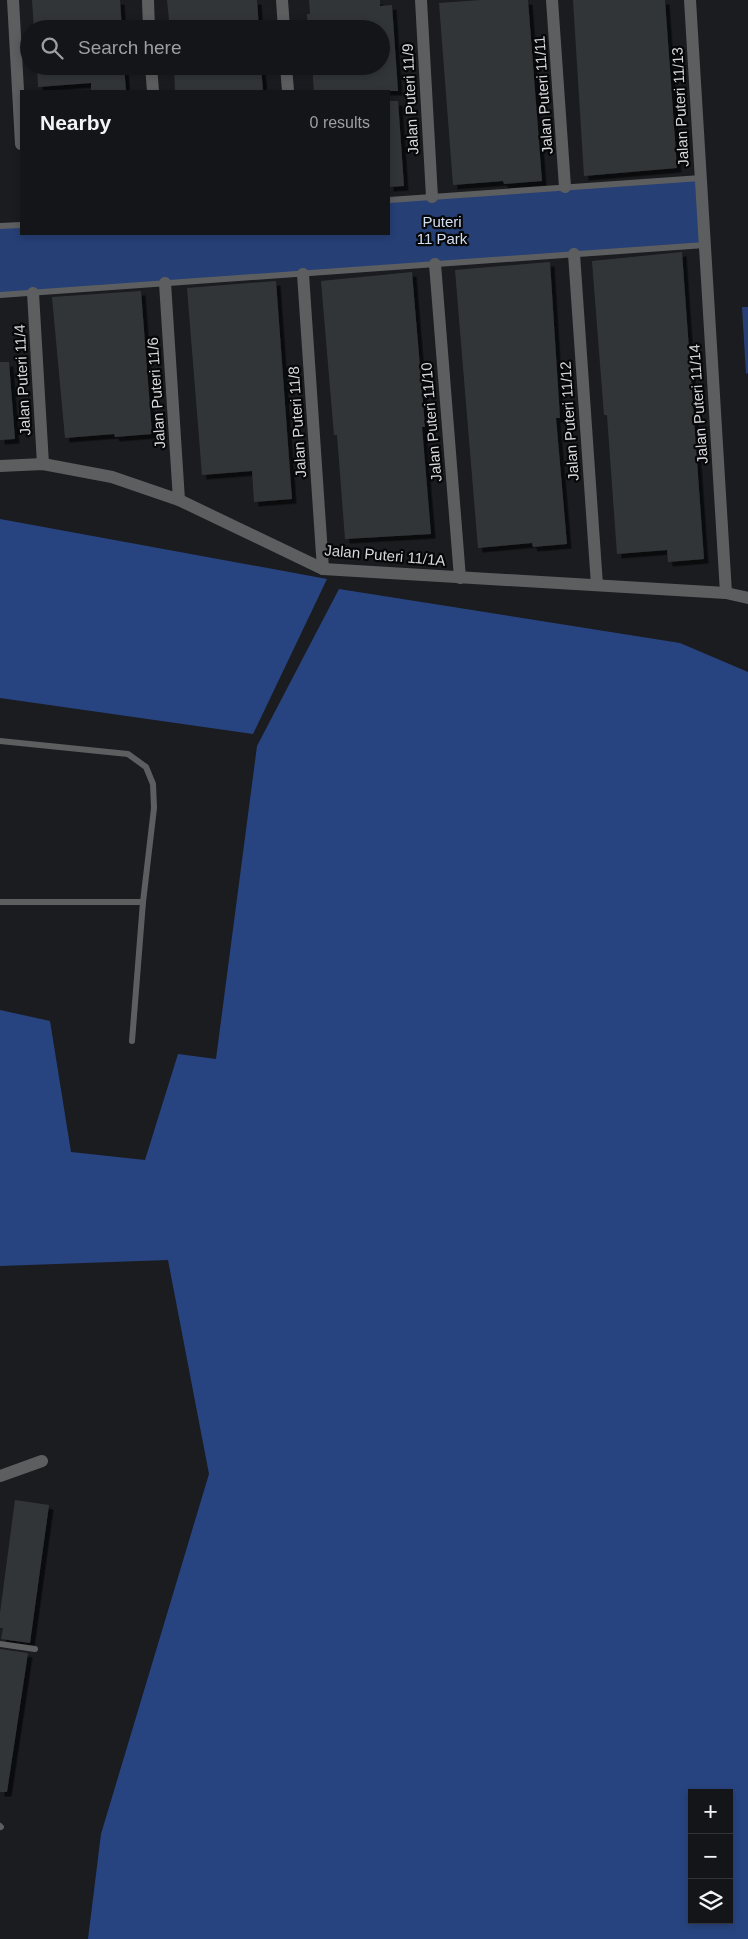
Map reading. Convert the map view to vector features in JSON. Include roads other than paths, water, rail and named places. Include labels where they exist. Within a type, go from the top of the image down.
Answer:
[{"type":"street","points":[[13,0],[20,126]]},
{"type":"street","points":[[148,0],[149,20]]},
{"type":"street","points":[[282,0],[283,20]]},
{"type":"street","name":"Jalan Puteri 11/9","points":[[421,0],[432,197]]},
{"type":"street","name":"Jalan Puteri 11/11","points":[[552,0],[565,187]]},
{"type":"street","name":"Jalan Puteri 11/13","points":[[690,0],[703,213]]},
{"type":"street","points":[[152,75],[153,90]]},
{"type":"street","points":[[287,75],[288,90]]},
{"type":"street","name":"Jalan Puteri 11/14","points":[[703,213],[726,593]]},
{"type":"street","name":"Jalan Puteri 11/12","points":[[574,254],[597,585]]},
{"type":"street","name":"Jalan Puteri 11/10","points":[[435,264],[460,578]]},
{"type":"street","name":"Jalan Puteri 11/8","points":[[303,274],[323,569]]},
{"type":"street","name":"Jalan Puteri 11/6","points":[[165,284],[179,500]]},
{"type":"street","name":"Jalan Puteri 11/4","points":[[33,293],[43,464]]},
{"type":"street","name":"Jalan Puteri 11/1A","points":[[0,466],[43,464],[112,477],[179,500],[323,569],[726,593],[748,598]]},
{"type":"street","points":[[0,1476],[42,1461]]},
{"type":"lane","points":[[390,200],[701,178]]},
{"type":"lane","points":[[0,226],[20,225]]},
{"type":"lane","points":[[0,295],[704,245]]},
{"type":"lane","points":[[0,741],[128,754],[146,767],[153,784],[154,808],[142,902],[132,1041]]},
{"type":"lane","points":[[0,902],[142,902]]},
{"type":"lane","points":[[0,1644],[35,1649]]},
{"type":"park label","name":"Puteri 11 Park","points":[[442,230]]}]
